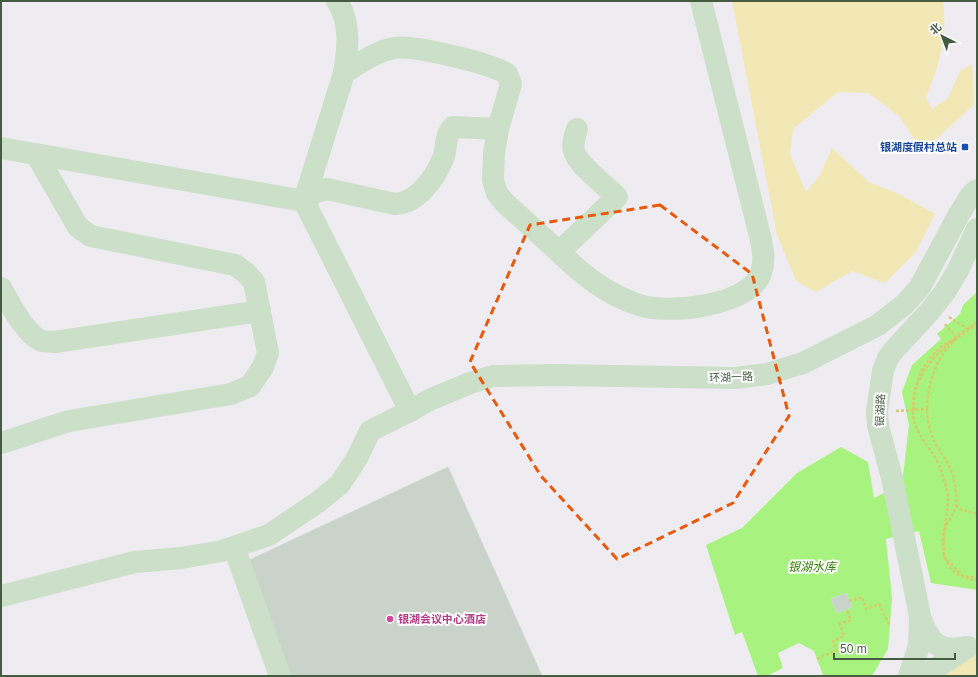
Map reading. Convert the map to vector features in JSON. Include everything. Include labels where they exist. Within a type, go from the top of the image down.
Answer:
[{"type":"street","points":[[337,1],[341,7],[349,40],[344,73],[304,201],[410,411]]},
{"type":"street","points":[[344,73],[377,53],[405,47],[473,62],[503,71],[509,77],[511,84],[498,128],[493,180],[497,193],[505,203],[586,277],[605,290],[641,306],[665,310],[705,306],[725,300],[752,285],[761,274],[764,258],[761,240],[701,1]]},
{"type":"street","points":[[1,148],[304,201],[315,192],[327,189],[395,204],[404,204],[412,199],[433,178],[444,156],[448,132],[453,127],[498,128]]},
{"type":"street","points":[[559,252],[617,197],[581,163],[574,152],[573,141],[577,129]]},
{"type":"street","points":[[1,443],[69,421],[231,394],[250,386],[263,367],[268,353],[254,282],[246,273],[235,265],[91,236],[78,227],[36,154]]},
{"type":"street","name":"环湖一路","points":[[1,596],[135,562],[181,558],[234,547],[270,535],[318,502],[340,484],[357,458],[370,431],[410,411],[424,402],[452,390],[493,376],[556,375],[735,378],[767,374],[803,363],[878,325],[905,304],[920,288],[975,195]]},
{"type":"street","name":"银湖路","points":[[920,616],[892,478],[879,432],[877,411],[884,366],[888,358],[945,292],[957,272],[977,229]]},
{"type":"street","points":[[1,288],[14,310],[34,336],[43,341],[55,342],[260,311]]},
{"type":"street","points":[[234,547],[280,676]]},
{"type":"street","points":[[920,616],[928,636],[938,645],[955,650],[972,644]]},
{"type":"street","points":[[909,676],[919,646],[920,616]]},
{"type":"street","points":[[924,676],[972,644]]},
{"type":"path","points":[[941,318],[957,338]]},
{"type":"path","points":[[915,410],[913,399],[915,387],[929,359],[940,348],[957,338],[977,323]]},
{"type":"path","points":[[977,323],[959,335],[940,352],[928,366],[914,396],[913,414],[918,432],[937,461],[943,474],[948,493],[948,513],[942,540],[944,553],[949,566],[964,578],[977,579]]},
{"type":"path","points":[[957,338],[939,360],[932,379],[928,409],[928,424],[953,478],[956,505],[946,527],[944,557],[963,576],[977,579]]},
{"type":"path","points":[[877,411],[928,409]]},
{"type":"path","points":[[956,505],[962,510],[977,514]]},
{"type":"path","points":[[849,601],[862,596],[866,609],[879,604],[890,626]]},
{"type":"path","points":[[818,659],[837,650],[834,641],[844,636],[840,624],[851,620],[846,609]]},
{"type":"highlighted area","points":[[660,205],[752,274],[789,416],[733,503],[617,559],[541,476],[470,362],[530,225]]},
{"type":"shaded area","points":[[732,1],[943,1],[944,27],[941,51],[935,74],[926,98],[932,109],[948,98],[960,71],[972,64],[974,105],[926,148],[916,142],[899,116],[868,93],[838,92],[793,129],[790,154],[806,192],[820,175],[832,148],[869,182],[899,194],[935,214],[916,252],[885,283],[852,271],[816,292],[796,281],[777,235]]},
{"type":"shaded area","points":[[977,653],[977,676],[935,676],[972,657]]},
{"type":"water","name":"银湖水库","points":[[977,292],[977,590],[931,583],[919,531],[886,539],[892,598],[888,649],[872,676],[825,676],[823,675],[814,651],[799,643],[778,653],[783,668],[767,676],[758,676],[742,632],[735,635],[706,545],[742,528],[797,473],[841,447],[868,462],[874,498],[902,484],[909,425],[902,392],[912,365],[941,339],[937,334],[960,314],[963,305]]},
{"type":"building","name":"银湖会议中心酒店","points":[[448,467],[542,676],[286,676],[243,563]]},
{"type":"building","points":[[846,593],[852,607],[837,613],[831,599]]},
{"type":"place","name":"银湖度假村总站","points":[[965,147]]},
{"type":"place","name":"银湖会议中心酒店","points":[[390,619]]}]
